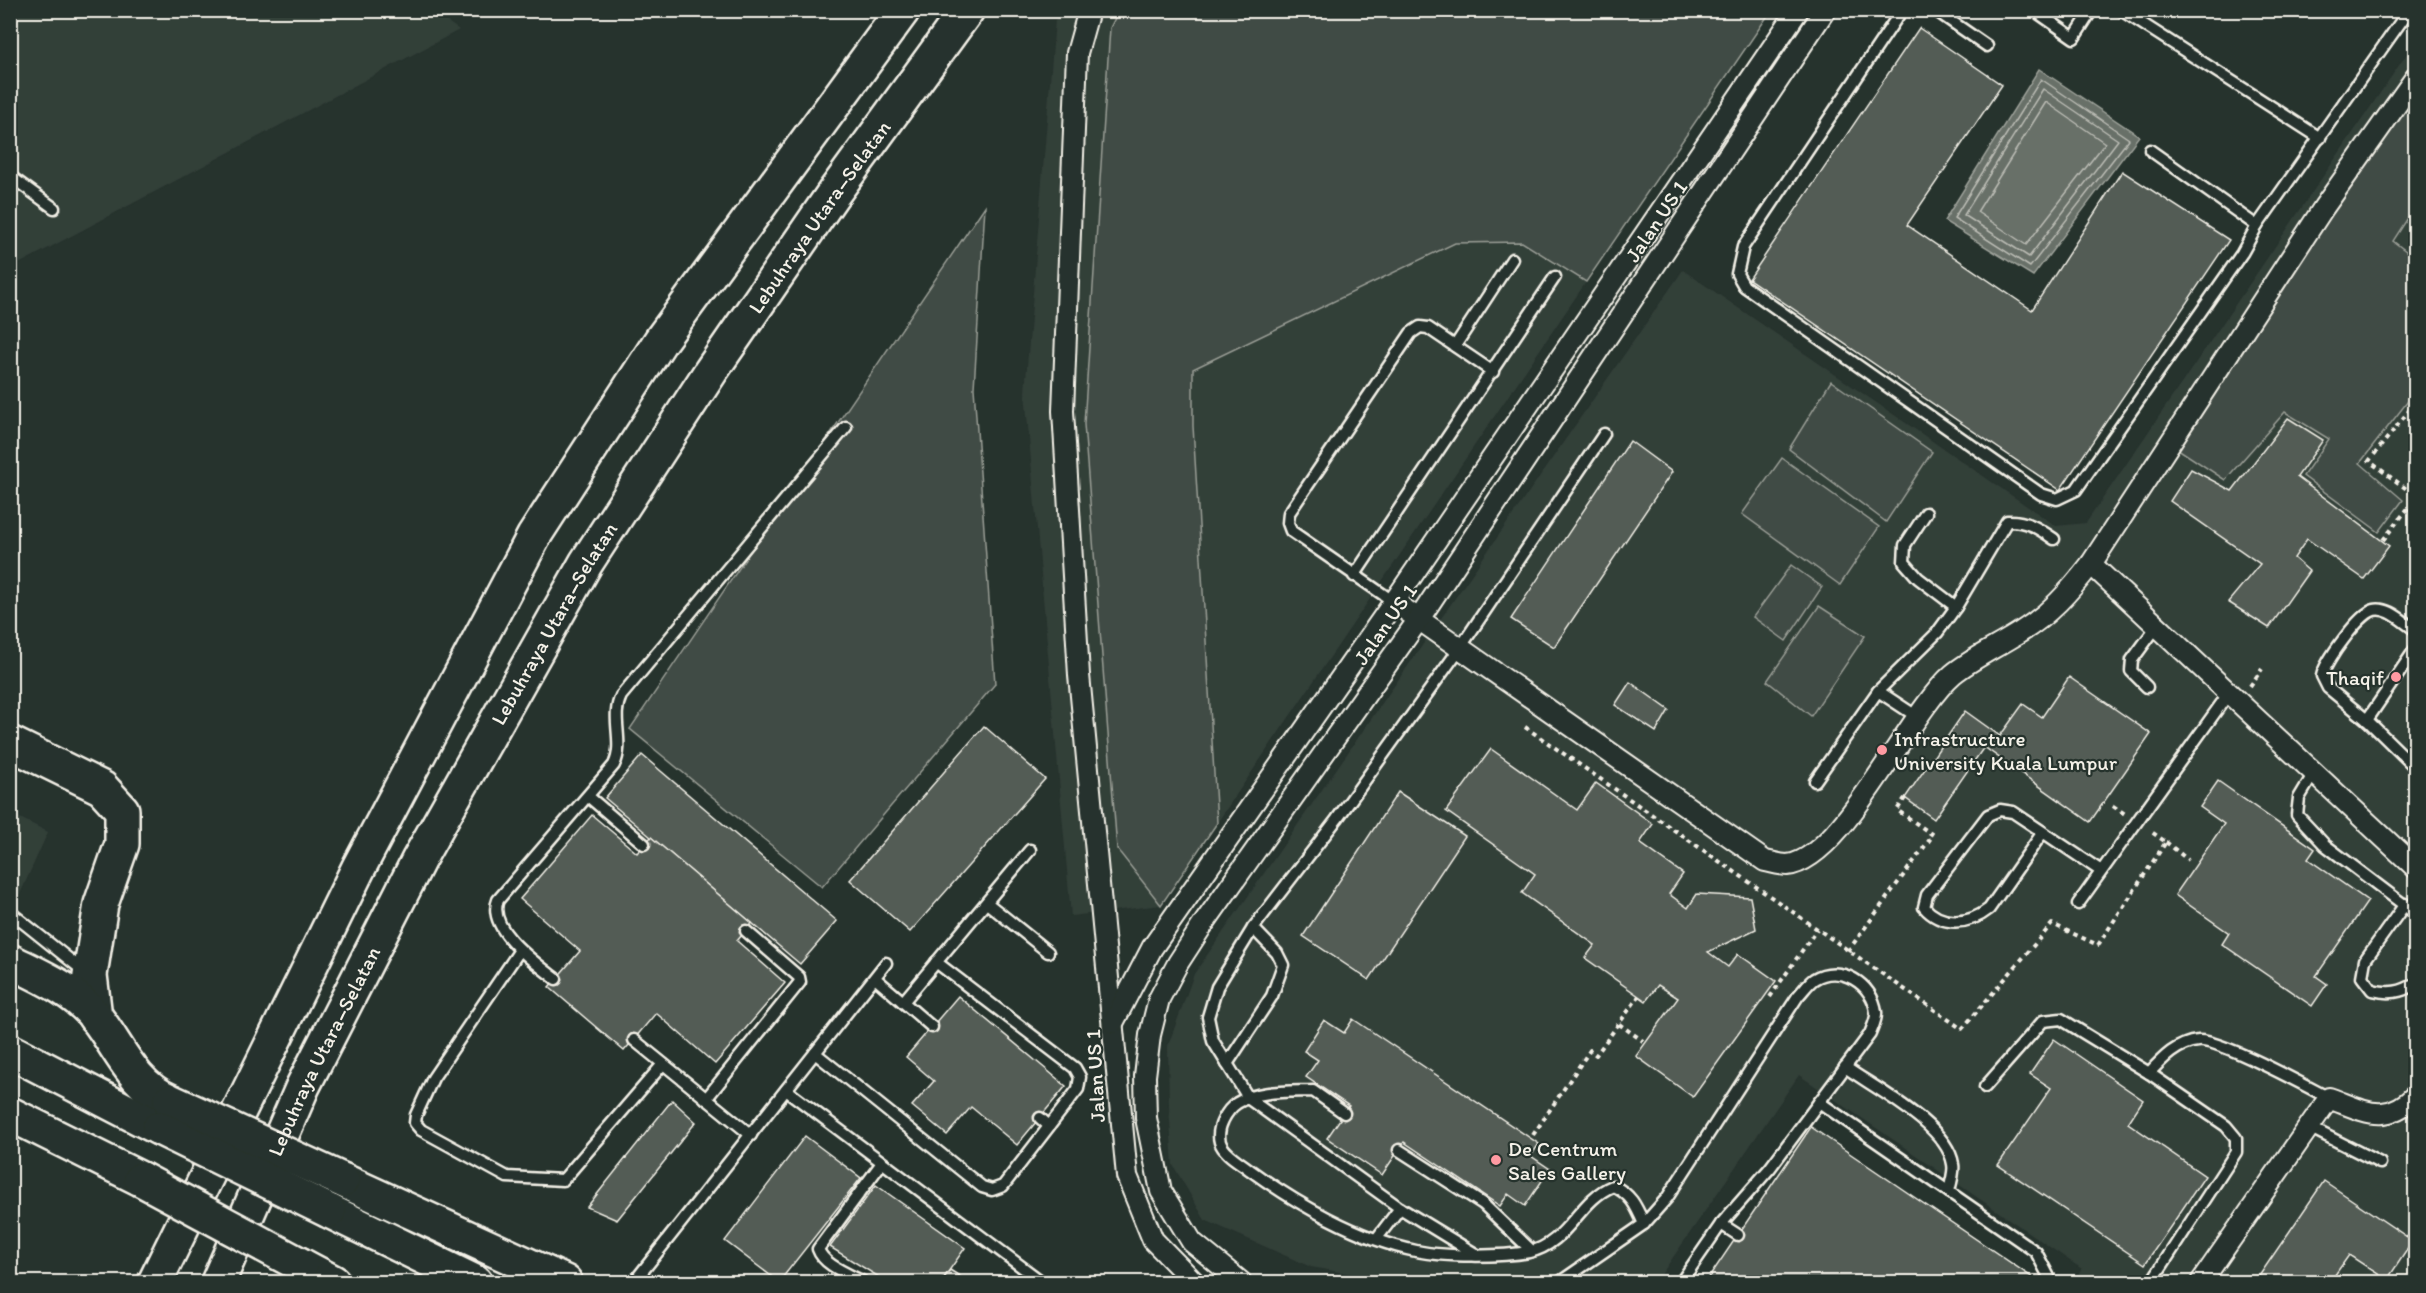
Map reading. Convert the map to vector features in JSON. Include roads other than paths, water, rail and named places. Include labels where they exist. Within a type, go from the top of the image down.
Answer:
[{"type":"highway","points":[[155,1282],[358,869],[534,536],[661,340],[903,10]]},
{"type":"highway","name":"Lebuhraya Utara–Selatan","points":[[218,1282],[303,1086],[413,869],[586,562],[711,371],[833,194],[967,10]]},
{"type":"highway","points":[[10,743],[102,788],[122,810],[122,844],[101,904],[90,975],[95,1017]]},
{"type":"highway","points":[[10,961],[54,984],[81,1002],[95,1017],[126,1065],[160,1097],[165,1115],[328,1211],[476,1282]]},
{"type":"highway","points":[[10,1051],[165,1115],[342,1180],[565,1282]]},
{"type":"highway","points":[[10,1114],[141,1179],[333,1282]]},
{"type":"street","points":[[1089,10],[1077,53],[1063,411],[1079,675],[1113,1023]]},
{"type":"street","name":"Jalan US 1","points":[[1194,1282],[1153,1240],[1127,1176],[1113,1023],[1152,948],[1394,602],[1798,10]]},
{"type":"street","name":"Jalan US 1","points":[[1240,1282],[1192,1242],[1161,1191],[1146,1118],[1145,1076],[1152,1026],[1160,999],[1196,935],[1419,619],[1825,10]]},
{"type":"street","points":[[1394,602],[1765,861],[1788,865],[1810,856],[1829,840],[1846,820],[1916,716],[1954,674],[2047,614],[2091,564],[2324,207],[2415,77]]},
{"type":"street","points":[[2091,564],[2157,626],[2236,693],[2314,774],[2415,868]]},
{"type":"street","points":[[2201,1282],[2329,1098],[2373,1114],[2388,1114],[2403,1108],[2415,1095]]},
{"type":"lane","points":[[1935,10],[1987,46]]},
{"type":"lane","points":[[2034,10],[2074,38],[2092,10]]},
{"type":"lane","points":[[2121,10],[2320,138]]},
{"type":"lane","points":[[1897,12],[1743,247],[1737,274],[1744,286],[2041,494],[2057,499],[2076,490],[2242,253],[2256,226],[2409,10]]},
{"type":"lane","points":[[2150,150],[2256,226]]},
{"type":"lane","points":[[10,176],[54,208]]},
{"type":"lane","points":[[1455,346],[1512,259]]},
{"type":"lane","points":[[1353,576],[1493,372],[1555,277]]},
{"type":"lane","points":[[1394,602],[1353,576],[1291,531],[1288,523],[1289,513],[1412,333],[1420,327],[1428,328],[1493,372]]},
{"type":"lane","points":[[556,979],[520,950],[496,919],[494,912],[498,900],[589,796],[617,758],[616,706],[621,696],[846,427]]},
{"type":"lane","points":[[1477,1255],[1400,1208],[1249,1099],[1213,1041],[1208,1017],[1217,987],[1253,928],[1337,819],[1460,648],[1604,434]]},
{"type":"lane","points":[[1926,513],[1905,545],[1904,562],[1918,578],[1956,607]]},
{"type":"lane","points":[[1815,781],[1878,691],[1937,633],[1956,607],[2007,521],[2018,520],[2032,525],[2054,539]]},
{"type":"lane","points":[[2415,630],[2386,610],[2374,610],[2365,615],[2325,664],[2322,676],[2328,688],[2367,720],[2415,768]]},
{"type":"lane","points":[[2147,687],[2131,671],[2132,660],[2157,626]]},
{"type":"lane","points":[[2367,720],[2415,648]]},
{"type":"lane","points":[[1878,691],[1916,716]]},
{"type":"lane","points":[[2078,904],[2236,693]]},
{"type":"lane","points":[[2314,774],[2299,798],[2297,814],[2325,845],[2405,904],[2415,914]]},
{"type":"lane","points":[[589,796],[644,844]]},
{"type":"lane","points":[[2043,832],[1989,909],[1978,918],[1945,921],[1932,917],[1924,907],[1927,895],[1988,815],[2000,810],[2013,812],[2043,832],[2101,872]]},
{"type":"lane","points":[[903,1002],[1030,850]]},
{"type":"lane","points":[[987,903],[1048,952]]},
{"type":"lane","points":[[2405,904],[2365,960],[2362,977],[2372,990],[2388,994],[2406,989],[2415,983]]},
{"type":"lane","points":[[10,912],[90,975]]},
{"type":"lane","points":[[1227,1064],[1272,996],[1283,965],[1277,953],[1253,928]]},
{"type":"lane","points":[[706,1099],[800,982],[800,976],[746,931]]},
{"type":"lane","points":[[520,950],[433,1078],[416,1115],[416,1124],[421,1130],[507,1177],[563,1180],[663,1064]]},
{"type":"lane","points":[[815,1053],[982,1187],[992,1190],[1003,1186],[1078,1089],[1080,1077],[1075,1068],[936,962]]},
{"type":"lane","points":[[634,1282],[886,963]]},
{"type":"lane","points":[[1560,1282],[1644,1224],[1667,1197],[1798,996],[1813,979],[1832,973],[1853,978],[1871,993],[1876,1014],[1870,1034],[1819,1102],[1775,1172],[1721,1224],[1681,1282]]},
{"type":"lane","points":[[875,978],[932,1027]]},
{"type":"lane","points":[[1985,1088],[2043,1021],[2061,1019],[2149,1073],[2226,1126],[2236,1138],[2236,1152],[2152,1281]]},
{"type":"lane","points":[[634,1040],[751,1135]]},
{"type":"lane","points":[[2149,1073],[2174,1049],[2183,1044],[2201,1040],[2224,1048],[2329,1098]]},
{"type":"lane","points":[[1845,1067],[1926,1123],[1944,1141],[1954,1165],[1949,1192]]},
{"type":"lane","points":[[786,1090],[1037,1281]]},
{"type":"lane","points":[[1344,1113],[1313,1091],[1262,1095],[1237,1103],[1227,1112],[1219,1127],[1220,1142],[1230,1155],[1301,1204],[1337,1224],[1416,1251],[1477,1255],[1506,1255],[1532,1251],[1554,1240],[1570,1226],[1600,1191],[1613,1186],[1625,1192],[1634,1202],[1644,1224]]},
{"type":"lane","points":[[1819,1102],[2036,1252],[2049,1277],[2048,1282]]},
{"type":"lane","points":[[1040,1118],[1049,1126]]},
{"type":"lane","points":[[2309,1127],[2380,1163]]},
{"type":"lane","points":[[1399,1150],[1483,1204],[1532,1251]]},
{"type":"lane","points":[[863,1282],[821,1257],[818,1249],[881,1164]]},
{"type":"lane","points":[[1377,1238],[1400,1208]]},
{"type":"lane","points":[[1721,1224],[1738,1235]]},
{"type":"water","points":[[2039,69],[2139,136],[2033,276],[1944,221]]},
{"type":"place","name":"Thaqif","points":[[2396,677]]},
{"type":"place","name":"Infrastructure University Kuala Lumpur","points":[[1882,750]]},
{"type":"place","name":"De Centrum Sales Gallery","points":[[1496,1160]]}]
